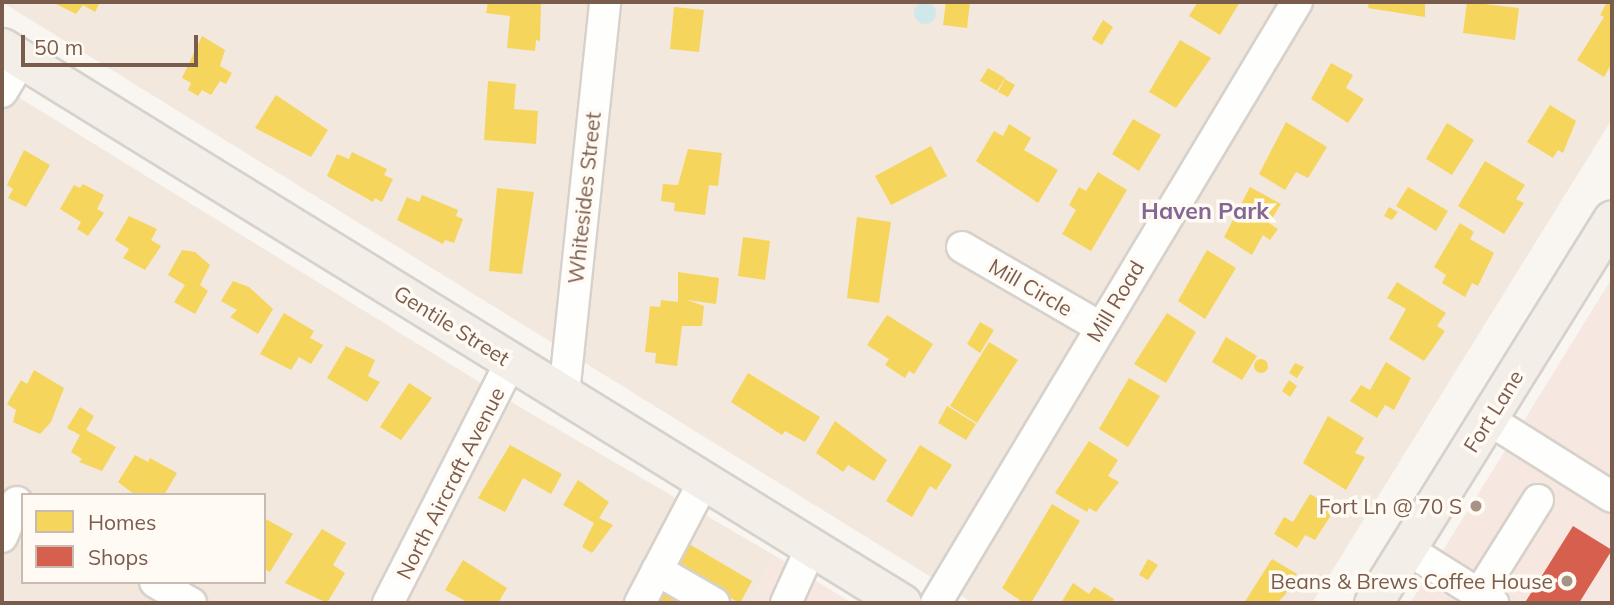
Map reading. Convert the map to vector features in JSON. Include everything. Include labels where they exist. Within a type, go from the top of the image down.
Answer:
[{"type":"main road","name":"Gentile Street","points":[[12,53],[811,548],[862,593],[902,603]]},
{"type":"main road","name":"Fort Lane","points":[[1373,603],[1612,219]]},
{"type":"street","name":"Whitesides Street","points":[[564,394],[605,2]]},
{"type":"street","name":"Mill Road","points":[[936,603],[1297,2]]},
{"type":"street","points":[[2,92],[12,53]]},
{"type":"street","name":"Mill Circle","points":[[962,247],[1100,327]]},
{"type":"street","name":"North Aircraft Avenue","points":[[388,603],[511,362]]},
{"type":"street","points":[[1488,419],[1612,497]]},
{"type":"street","points":[[640,603],[704,481]]},
{"type":"street","points":[[2,537],[14,500]]},
{"type":"street","points":[[1407,549],[1486,599],[1538,500]]},
{"type":"street","points":[[786,603],[811,548]]},
{"type":"street","points":[[657,570],[714,603]]},
{"type":"street","points":[[158,584],[191,603]]},
{"type":"shaded area","points":[[2,2],[1612,2],[1612,119],[1312,603],[973,603]]},
{"type":"shaded area","points":[[2,87],[528,412],[774,555],[749,603],[2,603]]},
{"type":"shaded area","points":[[1612,278],[1612,603],[1410,603],[1528,414]]},
{"type":"shaded area","points":[[774,555],[852,603],[749,603]]},
{"type":"water","points":[[925,2],[933,5],[936,13],[933,21],[925,24],[917,21],[914,13],[917,5]]},
{"type":"building: Homes","points":[[52,2],[100,2],[95,12],[83,5],[76,14]]},
{"type":"building: Homes","points":[[488,2],[541,2],[540,41],[536,40],[535,51],[507,48],[510,16],[486,13]]},
{"type":"building: Homes","points":[[946,2],[970,2],[967,28],[943,25]]},
{"type":"building: Homes","points":[[1198,2],[1240,2],[1220,35],[1189,16]]},
{"type":"building: Homes","points":[[1369,2],[1425,2],[1425,17],[1368,8]]},
{"type":"building: Homes","points":[[1467,2],[1519,8],[1515,40],[1463,33]]},
{"type":"building: Homes","points":[[1607,2],[1612,2],[1612,63],[1604,77],[1577,60],[1604,17],[1600,15]]},
{"type":"building: Homes","points":[[674,7],[704,10],[699,52],[670,49]]},
{"type":"building: Homes","points":[[1103,20],[1113,27],[1102,45],[1092,39]]},
{"type":"building: Homes","points":[[202,36],[225,50],[220,66],[232,73],[226,84],[220,81],[211,95],[202,90],[198,96],[188,90],[191,83],[182,78]]},
{"type":"building: Homes","points":[[1180,40],[1211,58],[1176,108],[1149,92]]},
{"type":"building: Homes","points":[[1331,63],[1353,75],[1346,88],[1364,99],[1348,123],[1311,99]]},
{"type":"building: Homes","points":[[988,68],[1005,78],[997,91],[980,81]]},
{"type":"building: Homes","points":[[1005,79],[1015,85],[1008,97],[998,92]]},
{"type":"building: Homes","points":[[488,81],[516,84],[514,109],[538,111],[536,144],[484,140]]},
{"type":"building: Homes","points":[[276,95],[328,130],[311,157],[255,128]]},
{"type":"building: Homes","points":[[1550,105],[1576,121],[1563,153],[1558,150],[1553,158],[1527,142]]},
{"type":"building: Homes","points":[[1133,119],[1161,135],[1139,171],[1112,154]]},
{"type":"building: Homes","points":[[1286,122],[1327,147],[1308,178],[1296,172],[1285,190],[1259,174]]},
{"type":"building: Homes","points":[[1447,123],[1474,140],[1452,175],[1426,159]]},
{"type":"building: Homes","points":[[1009,124],[1031,138],[1024,150],[1058,170],[1038,203],[976,161],[994,131],[1003,136]]},
{"type":"building: Homes","points":[[931,146],[947,176],[891,205],[875,176]]},
{"type":"building: Homes","points":[[688,149],[722,153],[718,186],[709,185],[705,215],[674,211],[675,203],[661,201],[663,184],[678,185]]},
{"type":"building: Homes","points":[[24,150],[50,165],[26,207],[8,198],[13,189],[7,185]]},
{"type":"building: Homes","points":[[352,152],[387,169],[384,175],[393,179],[382,202],[375,198],[373,202],[327,176],[337,154],[349,159]]},
{"type":"building: Homes","points":[[1485,161],[1525,185],[1516,199],[1524,203],[1504,234],[1458,206]]},
{"type":"building: Homes","points":[[1098,172],[1127,190],[1091,251],[1062,234],[1076,210],[1069,205],[1079,187],[1086,191]]},
{"type":"building: Homes","points":[[83,184],[104,195],[97,209],[104,213],[88,236],[77,229],[81,222],[60,209],[74,185],[80,188]]},
{"type":"building: Homes","points":[[1250,187],[1281,204],[1269,223],[1278,229],[1270,240],[1263,235],[1252,255],[1224,237]]},
{"type":"building: Homes","points":[[1408,187],[1448,211],[1436,231],[1396,206]]},
{"type":"building: Homes","points":[[497,188],[534,192],[522,274],[489,271]]},
{"type":"building: Homes","points":[[422,195],[458,210],[456,216],[463,219],[454,243],[445,240],[443,244],[397,220],[407,197],[419,202]]},
{"type":"building: Homes","points":[[1389,207],[1398,212],[1392,220],[1384,216]]},
{"type":"building: Homes","points":[[129,216],[157,229],[151,240],[161,246],[145,270],[123,258],[129,249],[115,240]]},
{"type":"building: Homes","points":[[857,217],[891,222],[879,303],[847,298]]},
{"type":"building: Homes","points":[[1460,223],[1474,232],[1470,239],[1494,253],[1478,286],[1472,283],[1465,297],[1442,283],[1446,275],[1434,267]]},
{"type":"building: Homes","points":[[743,237],[770,241],[765,280],[738,276]]},
{"type":"building: Homes","points":[[182,250],[195,252],[210,265],[200,285],[208,291],[195,314],[174,302],[185,285],[168,275]]},
{"type":"building: Homes","points":[[1207,250],[1236,268],[1205,319],[1178,301]]},
{"type":"building: Homes","points":[[678,272],[719,278],[716,304],[687,300],[704,306],[702,326],[682,326],[677,366],[655,363],[656,353],[645,352],[650,306],[660,307],[661,300],[678,302]]},
{"type":"building: Homes","points":[[233,281],[249,287],[273,309],[258,334],[230,317],[237,310],[221,301]]},
{"type":"building: Homes","points":[[1397,282],[1446,313],[1437,326],[1445,331],[1424,361],[1389,339],[1406,309],[1387,298]]},
{"type":"building: Homes","points":[[284,313],[314,331],[310,338],[323,345],[311,364],[299,357],[291,370],[260,354]]},
{"type":"building: Homes","points":[[1167,313],[1196,332],[1166,383],[1134,364]]},
{"type":"building: Homes","points":[[887,315],[933,344],[914,374],[909,371],[905,378],[885,365],[889,359],[867,345]]},
{"type":"building: Homes","points":[[980,322],[994,330],[980,353],[967,344]]},
{"type":"building: Homes","points":[[1226,337],[1257,356],[1242,380],[1212,362]]},
{"type":"building: Homes","points":[[989,342],[1018,360],[977,423],[950,406]]},
{"type":"building: Homes","points":[[346,346],[375,360],[368,376],[380,382],[367,402],[327,378]]},
{"type":"building: Homes","points":[[1261,359],[1266,361],[1266,371],[1261,373],[1256,371],[1254,366],[1256,361]]},
{"type":"building: Homes","points":[[1386,362],[1411,378],[1394,410],[1385,405],[1377,418],[1350,401],[1361,385],[1370,390]]},
{"type":"building: Homes","points":[[1295,363],[1304,367],[1297,378],[1289,373]]},
{"type":"building: Homes","points":[[34,370],[64,388],[51,422],[40,434],[13,422],[16,410],[7,404],[21,380],[27,384]]},
{"type":"building: Homes","points":[[748,373],[820,417],[805,442],[785,431],[782,435],[731,402]]},
{"type":"building: Homes","points":[[1129,378],[1160,396],[1128,447],[1099,429]]},
{"type":"building: Homes","points":[[1289,380],[1297,386],[1290,397],[1282,391]]},
{"type":"building: Homes","points":[[409,383],[432,398],[401,440],[380,427]]},
{"type":"building: Homes","points":[[947,406],[976,424],[966,440],[938,423]]},
{"type":"building: Homes","points":[[80,407],[94,416],[86,430],[116,447],[102,471],[79,462],[82,459],[71,452],[80,435],[67,428]]},
{"type":"building: Homes","points":[[1328,416],[1364,438],[1355,453],[1365,457],[1346,490],[1303,463]]},
{"type":"building: Homes","points":[[835,421],[887,460],[874,481],[848,465],[843,472],[816,453]]},
{"type":"building: Homes","points":[[1089,441],[1118,460],[1108,476],[1119,482],[1096,512],[1089,508],[1087,512],[1055,493]]},
{"type":"building: Homes","points":[[510,445],[562,474],[551,494],[523,478],[505,512],[478,498]]},
{"type":"building: Homes","points":[[920,445],[952,465],[936,490],[930,486],[912,517],[886,501]]},
{"type":"building: Homes","points":[[135,455],[148,462],[150,458],[177,473],[165,493],[132,493],[118,482]]},
{"type":"building: Homes","points":[[578,480],[609,502],[599,518],[613,525],[592,553],[582,547],[594,523],[563,505]]},
{"type":"building: Homes","points":[[1310,494],[1335,509],[1315,540],[1305,535],[1297,548],[1274,534],[1284,517],[1293,522]]},
{"type":"building: Homes","points":[[1052,504],[1080,521],[1031,603],[1024,603],[1002,588]]},
{"type":"building: Homes","points":[[266,519],[293,534],[270,572],[266,570]]},
{"type":"building: Homes","points":[[322,529],[346,543],[333,565],[345,573],[327,603],[285,583]]},
{"type":"building: Homes","points":[[689,544],[752,581],[740,603],[676,569]]},
{"type":"building: Homes","points":[[1148,559],[1158,565],[1148,580],[1139,575]]},
{"type":"building: Homes","points":[[1272,559],[1297,574],[1285,595],[1277,603],[1244,603]]},
{"type":"building: Homes","points":[[463,560],[507,588],[498,603],[469,603],[445,590]]},
{"type":"building: Homes","points":[[1073,583],[1089,594],[1094,587],[1114,599],[1111,603],[1061,603]]},
{"type":"building: Homes","points":[[664,592],[684,603],[658,603]]},
{"type":"building: Shops","points":[[1573,526],[1612,550],[1579,603],[1526,601]]},
{"type":"place","name":"Fort Ln @ 70 S","points":[[1476,506]]},
{"type":"place","name":"Beans & Brews Coffee House","points":[[1567,581]]},
{"type":"district","name":"Haven Park","points":[[1205,211]]}]
